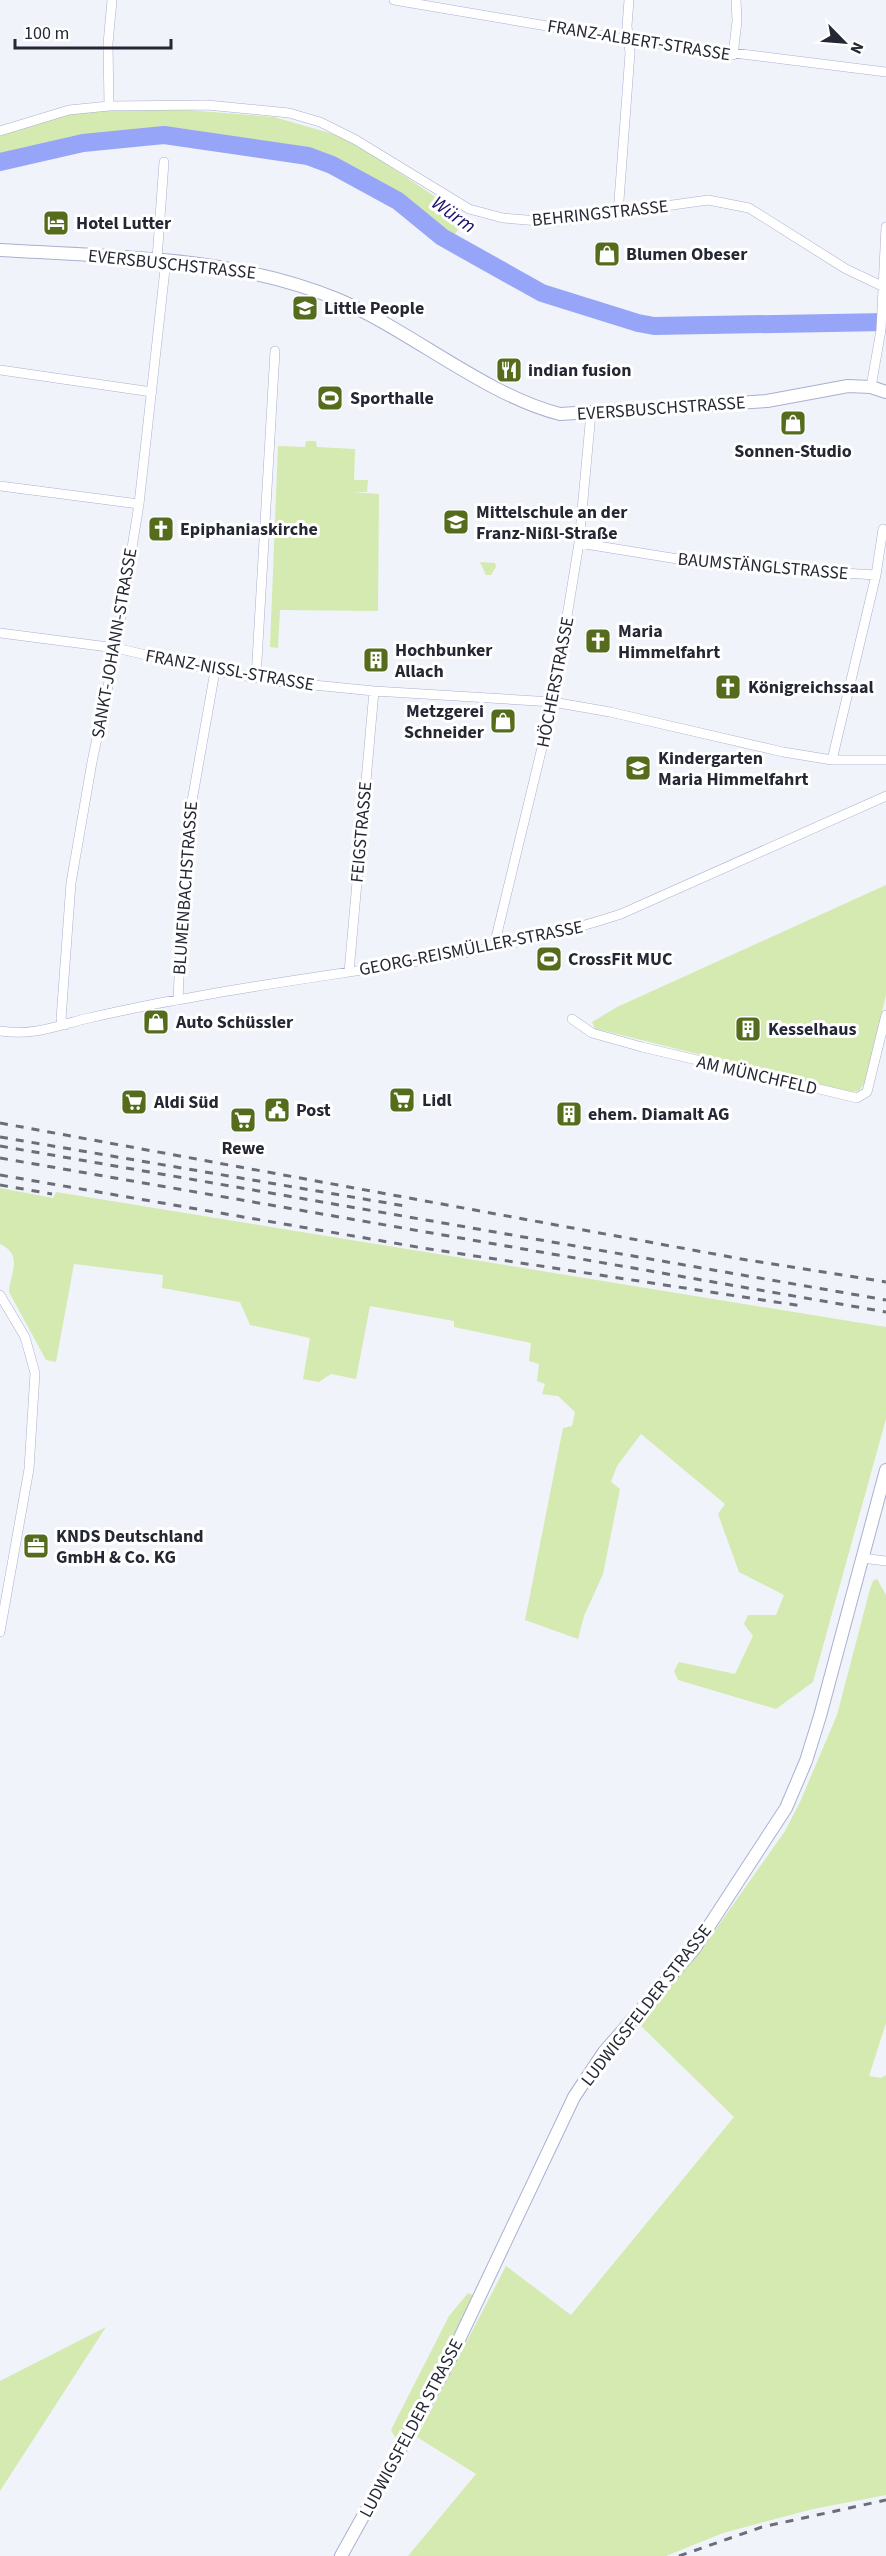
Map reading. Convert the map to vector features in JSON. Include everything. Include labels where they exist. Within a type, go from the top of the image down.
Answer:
[{"type":"street","points":[[109,106],[108,44],[112,0]]},
{"type":"street","name":"FRANZ-ALBERT-STRASSE","points":[[394,0],[629,40],[733,55],[886,72]]},
{"type":"street","points":[[466,11],[468,0]]},
{"type":"street","points":[[618,214],[629,40],[629,0]]},
{"type":"street","points":[[733,55],[737,21],[736,0]]},
{"type":"street","name":"BEHRINGSTRASSE","points":[[0,131],[69,111],[109,106],[207,105],[289,113],[320,122],[356,140],[470,209],[526,221],[552,222],[708,200],[749,208],[846,269],[884,287]]},
{"type":"street","name":"SANKT-JOHANN-STRASSE","points":[[65,1024],[61,1019],[71,883],[92,762],[116,648],[139,504],[152,392],[162,260],[164,162]]},
{"type":"street","points":[[871,387],[881,330],[886,227]]},
{"type":"street","name":"EVERSBUSCHSTRASSE","points":[[0,250],[162,260],[259,273],[338,300],[494,385],[546,410],[567,414],[655,406],[766,401],[848,386],[871,387],[886,392]]},
{"type":"street","points":[[256,678],[275,351]]},
{"type":"street","points":[[0,370],[152,392]]},
{"type":"street","name":"HÖCHERSTRASSE","points":[[494,946],[553,702],[579,543],[591,413]]},
{"type":"street","points":[[0,486],[139,504]]},
{"type":"street","points":[[832,760],[876,575],[883,530]]},
{"type":"street","name":"BAUMSTÄNGLSTRASSE","points":[[579,543],[714,565],[876,575]]},
{"type":"street","name":"FRANZ-NISSL-STRASSE","points":[[0,633],[116,648],[256,678],[374,691],[553,702],[610,712],[740,744],[832,760],[886,760]]},
{"type":"street","name":"BLUMENBACHSTRASSE","points":[[178,999],[186,835],[215,671]]},
{"type":"street","name":"FEIGSTRASSE","points":[[349,972],[374,691]]},
{"type":"street","name":"GEORG-REISMÜLLER-STRASSE","points":[[0,1031],[24,1034],[45,1032],[65,1024],[178,999],[494,946],[592,924],[621,914],[886,796]]},
{"type":"street","name":"AM MÜNCHFELD","points":[[572,1019],[592,1033],[642,1047],[857,1098],[867,1092],[886,1015]]},
{"type":"street","points":[[0,1295],[25,1337],[35,1373],[29,1469],[0,1632]]},
{"type":"street","name":"LUDWIGSFELDER STRASSE","points":[[341,2556],[442,2373],[574,2097],[604,2052],[693,1949],[786,1808],[818,1724],[886,1470]]},
{"type":"street","points":[[862,1558],[886,1561]]},
{"type":"green space","points":[[174,109],[274,117],[347,138],[466,217],[453,237],[399,195],[332,158],[292,145],[248,141],[191,130],[160,129],[59,141],[0,157],[0,136],[79,110]]},
{"type":"green space","points":[[306,441],[316,441],[317,447],[355,449],[354,480],[368,480],[367,492],[353,492],[379,494],[378,611],[280,610],[278,648],[270,647],[278,446],[305,447]]},
{"type":"green space","points":[[480,562],[495,563],[496,567],[491,575],[486,575]]},
{"type":"green space","points":[[886,885],[886,995],[865,1082],[859,1091],[851,1092],[595,1029],[592,1022],[617,1007]]},
{"type":"green space","points":[[0,1188],[53,1198],[56,1192],[886,1327],[886,1419],[813,1682],[776,1709],[678,1680],[674,1671],[679,1662],[735,1674],[753,1636],[744,1624],[748,1615],[776,1615],[784,1595],[739,1572],[718,1514],[725,1504],[641,1434],[617,1466],[611,1482],[620,1489],[603,1574],[584,1616],[578,1639],[525,1620],[563,1428],[572,1426],[575,1412],[558,1396],[542,1394],[545,1384],[537,1381],[539,1364],[529,1361],[531,1343],[454,1327],[454,1321],[370,1306],[356,1379],[331,1374],[319,1382],[303,1379],[310,1338],[250,1325],[240,1302],[162,1288],[163,1275],[74,1264],[56,1362],[46,1360],[9,1292],[14,1259],[12,1253],[0,1244]]},
{"type":"green space","points":[[877,1579],[886,1595],[886,2023],[869,2076],[881,2078],[886,2075],[886,2495],[813,2509],[723,2533],[666,2556],[408,2556],[476,2474],[417,2437],[506,2266],[571,2315],[734,2117],[639,2024],[704,1946],[785,1831],[800,1802],[837,1715],[870,1589],[873,1581]]},
{"type":"green space","points":[[468,2293],[473,2295],[400,2446],[391,2430],[449,2316]]},
{"type":"green space","points":[[106,2327],[0,2491],[0,2381]]},
{"type":"waterway","name":"Würm","points":[[0,162],[83,143],[164,135],[308,156],[332,165],[398,201],[442,237],[542,293],[638,323],[654,326],[886,322]]},
{"type":"railway","points":[[0,1123],[747,1260],[886,1282]]},
{"type":"railway","points":[[0,1137],[405,1206]]},
{"type":"railway","points":[[0,1146],[886,1300]]},
{"type":"railway","points":[[0,1158],[886,1312]]},
{"type":"railway","points":[[0,1175],[423,1248],[802,1306]]},
{"type":"railway","points":[[0,1185],[52,1194]]},
{"type":"railway","points":[[679,2556],[762,2527],[886,2500]]},
{"type":"place","name":"Hotel Lutter","points":[[56,223]]},
{"type":"place","name":"Blumen Obeser","points":[[607,254]]},
{"type":"place","name":"Little People","points":[[305,308]]},
{"type":"place","name":"indian fusion","points":[[509,370]]},
{"type":"place","name":"Sporthalle","points":[[330,398]]},
{"type":"place","name":"Sonnen-Studio","points":[[793,423]]},
{"type":"place","name":"Mittelschule an der Franz-Nißl-Straße","points":[[456,522]]},
{"type":"place","name":"Epiphaniaskirche","points":[[161,529]]},
{"type":"place","name":"Maria Himmelfahrt","points":[[598,641]]},
{"type":"place","name":"Hochbunker Allach","points":[[376,660]]},
{"type":"place","name":"Königreichssaal","points":[[728,687]]},
{"type":"place","name":"Metzgerei Schneider","points":[[503,721]]},
{"type":"place","name":"Kindergarten Maria Himmelfahrt","points":[[638,768]]},
{"type":"place","name":"CrossFit MUC","points":[[549,959]]},
{"type":"place","name":"Auto Schüssler","points":[[156,1022]]},
{"type":"place","name":"Kesselhaus","points":[[748,1029]]},
{"type":"place","name":"Lidl","points":[[402,1100]]},
{"type":"place","name":"Aldi Süd","points":[[134,1102]]},
{"type":"place","name":"Post","points":[[277,1110]]},
{"type":"place","name":"ehem. Diamalt AG","points":[[569,1114]]},
{"type":"place","name":"Rewe","points":[[243,1120]]},
{"type":"place","name":"KNDS Deutschland GmbH & Co. KG","points":[[36,1546]]}]
